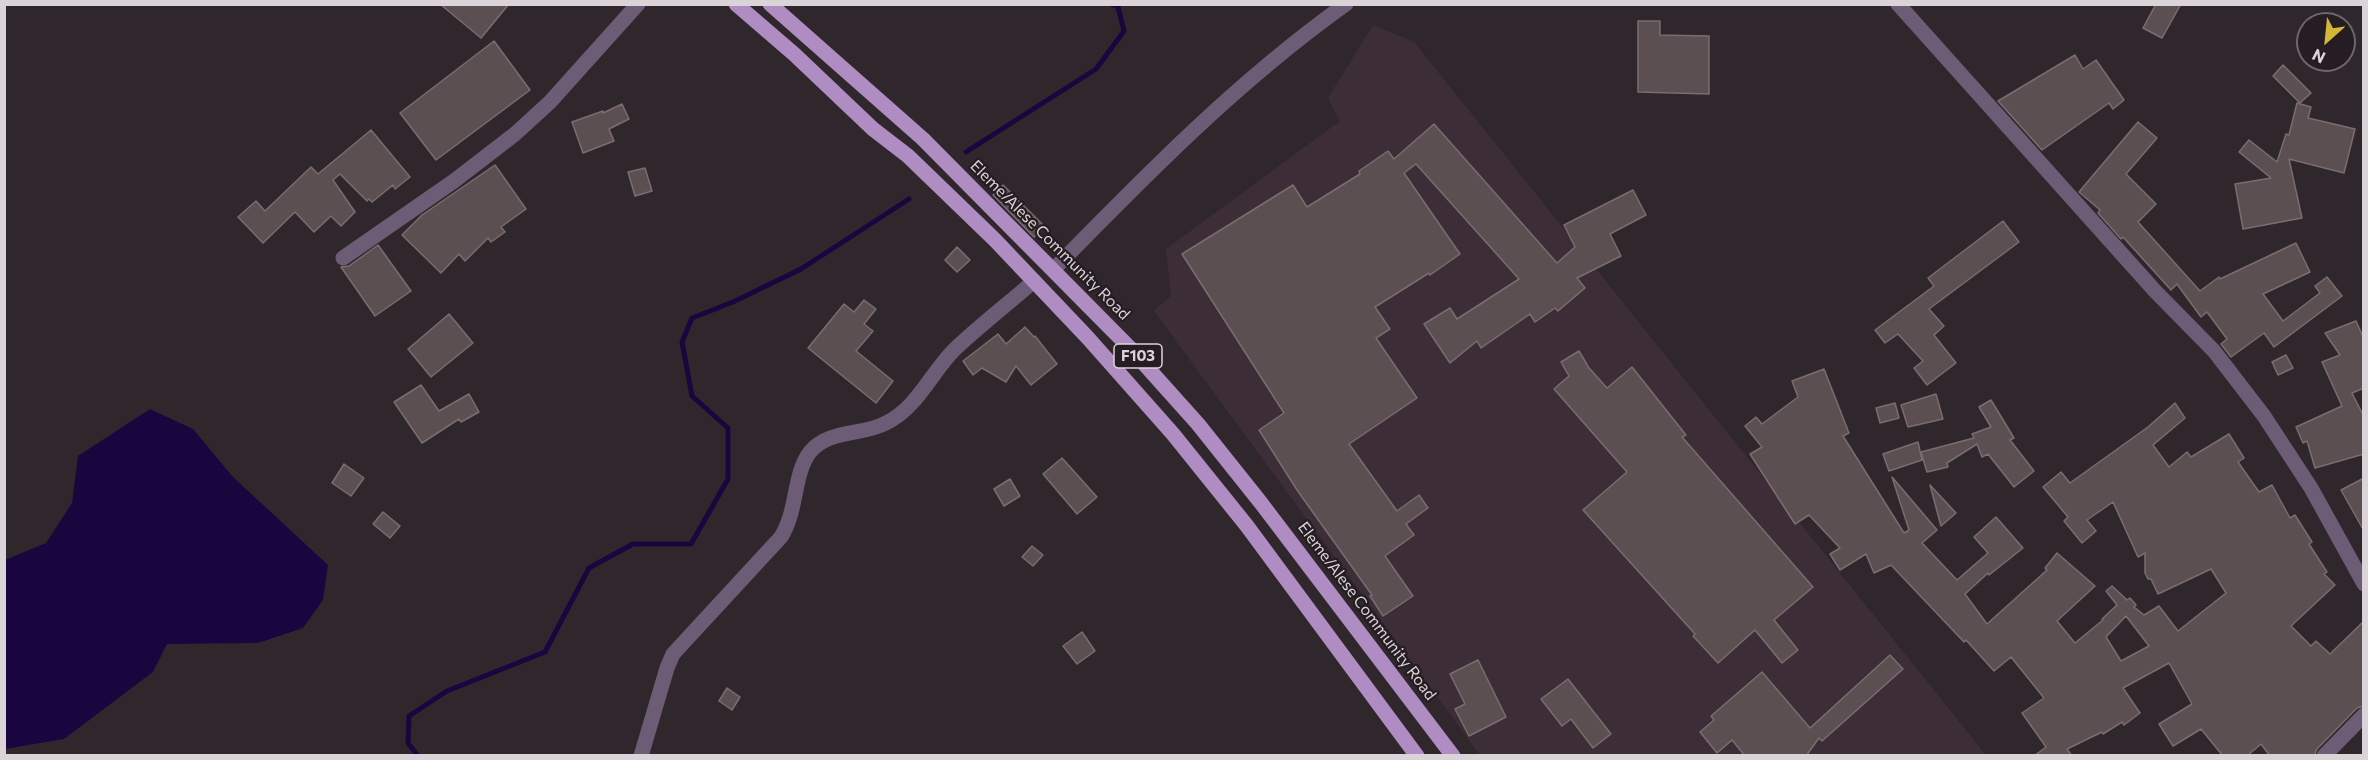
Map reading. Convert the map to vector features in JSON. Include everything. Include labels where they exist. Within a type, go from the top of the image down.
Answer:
[{"type":"main road","name":"F103","points":[[736,4],[794,54],[873,129],[908,156],[995,240],[1173,434],[1268,554],[1417,756]]},
{"type":"main road","name":"Eleme/Alese Community Road","points":[[770,4],[923,139],[1129,347],[1198,424],[1334,597],[1453,756]]},
{"type":"street","points":[[343,258],[454,181],[515,134],[550,102],[638,4]]},
{"type":"street","points":[[1054,269],[1171,150],[1240,88],[1346,4]]},
{"type":"street","points":[[1898,4],[2155,291],[2214,351],[2264,416],[2312,488],[2364,584]]},
{"type":"street","points":[[641,756],[673,654],[781,537],[789,524],[804,461],[812,450],[828,438],[874,428],[894,418],[927,386],[953,351],[1034,281]]},
{"type":"street","points":[[2324,756],[2364,715]]},
{"type":"shaded area","points":[[1373,25],[1414,42],[1986,755],[1480,755],[1154,311],[1171,296],[1166,249],[1340,121],[1328,98]]},
{"type":"shaded area","points":[[150,409],[193,429],[233,477],[328,565],[323,600],[303,628],[258,643],[167,644],[153,672],[64,739],[5,749],[5,560],[46,543],[72,503],[78,456]]},
{"type":"building","points":[[440,4],[509,4],[481,38]]},
{"type":"building","points":[[2156,4],[2181,4],[2162,38],[2143,28]]},
{"type":"building","points":[[1638,21],[1660,21],[1660,35],[1709,36],[1709,94],[1638,92]]},
{"type":"building","points":[[494,41],[530,90],[436,160],[400,113]]},
{"type":"building","points":[[2075,55],[2083,69],[2096,60],[2124,100],[2113,109],[2109,103],[2042,150],[1998,101]]},
{"type":"building","points":[[2283,65],[2311,93],[2300,103],[2273,76]]},
{"type":"building","points":[[2297,103],[2311,107],[2308,118],[2355,129],[2344,173],[2289,159],[2302,218],[2243,229],[2235,184],[2271,178],[2239,152],[2249,140],[2277,162],[2286,134],[2289,135]]},
{"type":"building","points":[[622,104],[629,119],[609,129],[614,141],[583,153],[572,122],[603,111],[603,113]]},
{"type":"building","points":[[2138,122],[2157,138],[2126,174],[2156,204],[2138,222],[2200,291],[2219,277],[2220,279],[2296,243],[2310,272],[2263,294],[2283,321],[2320,293],[2315,286],[2327,277],[2342,296],[2274,347],[2264,333],[2231,357],[2221,344],[2227,339],[2207,312],[2201,317],[2177,284],[2171,290],[2123,237],[2121,239],[2098,213],[2100,210],[2079,192]]},
{"type":"building","points":[[1434,124],[1557,263],[1575,247],[1564,225],[1633,190],[1646,215],[1610,234],[1621,256],[1577,278],[1585,288],[1558,311],[1555,308],[1535,322],[1530,314],[1481,348],[1477,341],[1450,363],[1424,324],[1450,308],[1457,319],[1519,279],[1416,164],[1404,173],[1460,254],[1430,275],[1429,273],[1375,307],[1390,329],[1376,338],[1417,398],[1349,444],[1397,511],[1419,495],[1428,508],[1406,524],[1414,535],[1385,556],[1413,596],[1383,616],[1370,596],[1372,595],[1297,490],[1259,430],[1284,413],[1182,254],[1293,185],[1307,207],[1360,174],[1359,171],[1388,151],[1394,159]]},
{"type":"building","points":[[371,130],[410,177],[395,189],[393,185],[372,202],[369,199],[367,201],[340,174],[333,180],[355,212],[341,226],[331,216],[314,232],[295,212],[263,243],[238,217],[256,201],[265,211],[311,167],[318,174]]},
{"type":"building","points":[[495,165],[526,209],[501,227],[505,232],[491,242],[488,238],[465,261],[459,254],[441,273],[402,235],[422,215]]},
{"type":"building","points":[[645,168],[652,191],[635,196],[628,172]]},
{"type":"building","points":[[1003,185],[1045,227],[1034,237],[993,195]]},
{"type":"building","points":[[2003,221],[2019,242],[1929,309],[1944,326],[1934,335],[1956,363],[1927,385],[1914,368],[1923,361],[1898,334],[1885,343],[1875,330],[1934,286],[1928,278]]},
{"type":"building","points":[[378,245],[411,291],[375,316],[341,267],[349,266]]},
{"type":"building","points":[[957,247],[970,260],[957,272],[945,260]]},
{"type":"building","points":[[864,300],[876,309],[864,324],[873,331],[856,351],[893,381],[876,403],[808,348],[844,304],[854,312]]},
{"type":"building","points":[[449,314],[473,343],[431,377],[408,349]]},
{"type":"building","points":[[2356,321],[2364,339],[2364,388],[2352,393],[2364,417],[2364,454],[2315,468],[2307,441],[2303,443],[2296,427],[2342,406],[2322,362],[2340,355],[2325,333]]},
{"type":"building","points":[[1025,327],[1057,364],[1031,385],[1016,366],[1006,382],[982,368],[973,375],[963,361],[998,334],[1006,344]]},
{"type":"building","points":[[1579,351],[1589,368],[1607,388],[1632,367],[1686,435],[1682,437],[1813,587],[1774,620],[1798,650],[1782,663],[1755,630],[1718,663],[1693,636],[1695,634],[1583,510],[1627,472],[1554,389],[1569,376],[1561,362]]},
{"type":"building","points":[[2286,355],[2293,368],[2278,375],[2272,362]]},
{"type":"building","points":[[1824,369],[1849,433],[1843,436],[1904,533],[1909,530],[1892,477],[1937,530],[1922,543],[1957,580],[1988,553],[1974,537],[1996,517],[2023,548],[1989,575],[1988,573],[1965,594],[1987,624],[2047,570],[2045,568],[2057,553],[2095,586],[2057,621],[2075,643],[2117,605],[2106,591],[2112,586],[2127,600],[2130,598],[2136,605],[2134,607],[2144,615],[2159,606],[2178,631],[2226,593],[2211,569],[2158,594],[2151,579],[2148,579],[2145,573],[2145,553],[2138,557],[2113,502],[2087,520],[2096,531],[2082,543],[2064,521],[2068,517],[2043,487],[2061,472],[2070,483],[2148,427],[2175,403],[2185,418],[2153,445],[2169,467],[2187,452],[2191,457],[2229,434],[2244,458],[2238,462],[2259,492],[2272,485],[2290,518],[2295,515],[2312,542],[2309,544],[2327,572],[2324,574],[2335,585],[2291,626],[2311,646],[2316,641],[2330,654],[2364,621],[2364,706],[2357,708],[2317,749],[2314,756],[2270,756],[2261,744],[2247,756],[2223,756],[2201,729],[2173,746],[2159,724],[2192,704],[2169,663],[2123,688],[2140,713],[2124,725],[2122,722],[2103,734],[2102,732],[2067,749],[2072,756],[2034,756],[2046,747],[2022,713],[2044,698],[2011,657],[1994,671],[1891,565],[1874,573],[1866,554],[1840,570],[1830,554],[1840,548],[1809,515],[1795,524],[1750,454],[1762,447],[1745,426],[1756,417],[1762,424],[1798,397],[1792,381]],"holes":[[[2126,616],[2149,646],[2121,661],[2106,637]]]},
{"type":"building","points":[[421,385],[439,411],[469,394],[479,412],[461,422],[459,419],[422,443],[394,402]]},
{"type":"building","points":[[1936,394],[1943,419],[1908,427],[1901,405]]},
{"type":"building","points":[[1991,400],[2014,438],[2010,440],[2034,471],[2014,487],[1988,454],[1982,457],[1977,444],[1947,463],[1948,467],[1927,472],[1921,452],[1974,438],[1972,434],[1991,427],[1979,407]]},
{"type":"building","points":[[1895,403],[1899,418],[1880,423],[1876,408]]},
{"type":"building","points":[[1918,442],[1922,460],[1889,471],[1883,454]]},
{"type":"building","points":[[1062,458],[1097,497],[1077,514],[1043,474]]},
{"type":"building","points":[[344,464],[364,478],[351,496],[332,483]]},
{"type":"building","points":[[2364,478],[2364,531],[2341,490]]},
{"type":"building","points":[[1010,479],[1020,496],[1004,506],[994,489]]},
{"type":"building","points":[[1930,485],[1956,513],[1941,526]]},
{"type":"building","points":[[383,512],[400,526],[390,538],[373,524]]},
{"type":"building","points":[[1032,546],[1043,555],[1033,566],[1022,557]]},
{"type":"building","points":[[1082,632],[1095,651],[1077,664],[1063,646]]},
{"type":"building","points":[[1890,655],[1903,669],[1822,741],[1819,738],[1806,756],[1745,756],[1732,740],[1717,753],[1700,732],[1714,720],[1711,716],[1762,672],[1810,728]]},
{"type":"building","points":[[1478,660],[1506,717],[1469,736],[1455,709],[1465,704],[1450,674]]},
{"type":"building","points":[[1568,679],[1611,734],[1593,748],[1571,719],[1562,726],[1541,699]]},
{"type":"building","points":[[727,688],[740,697],[732,710],[719,701]]},
{"type":"waterway","points":[[966,152],[1096,69],[1124,31],[1118,7],[1111,4]]},
{"type":"waterway","points":[[418,756],[408,743],[409,716],[447,691],[545,652],[589,568],[633,544],[691,544],[728,479],[728,428],[692,396],[682,342],[692,318],[733,302],[801,269],[909,199]]}]
